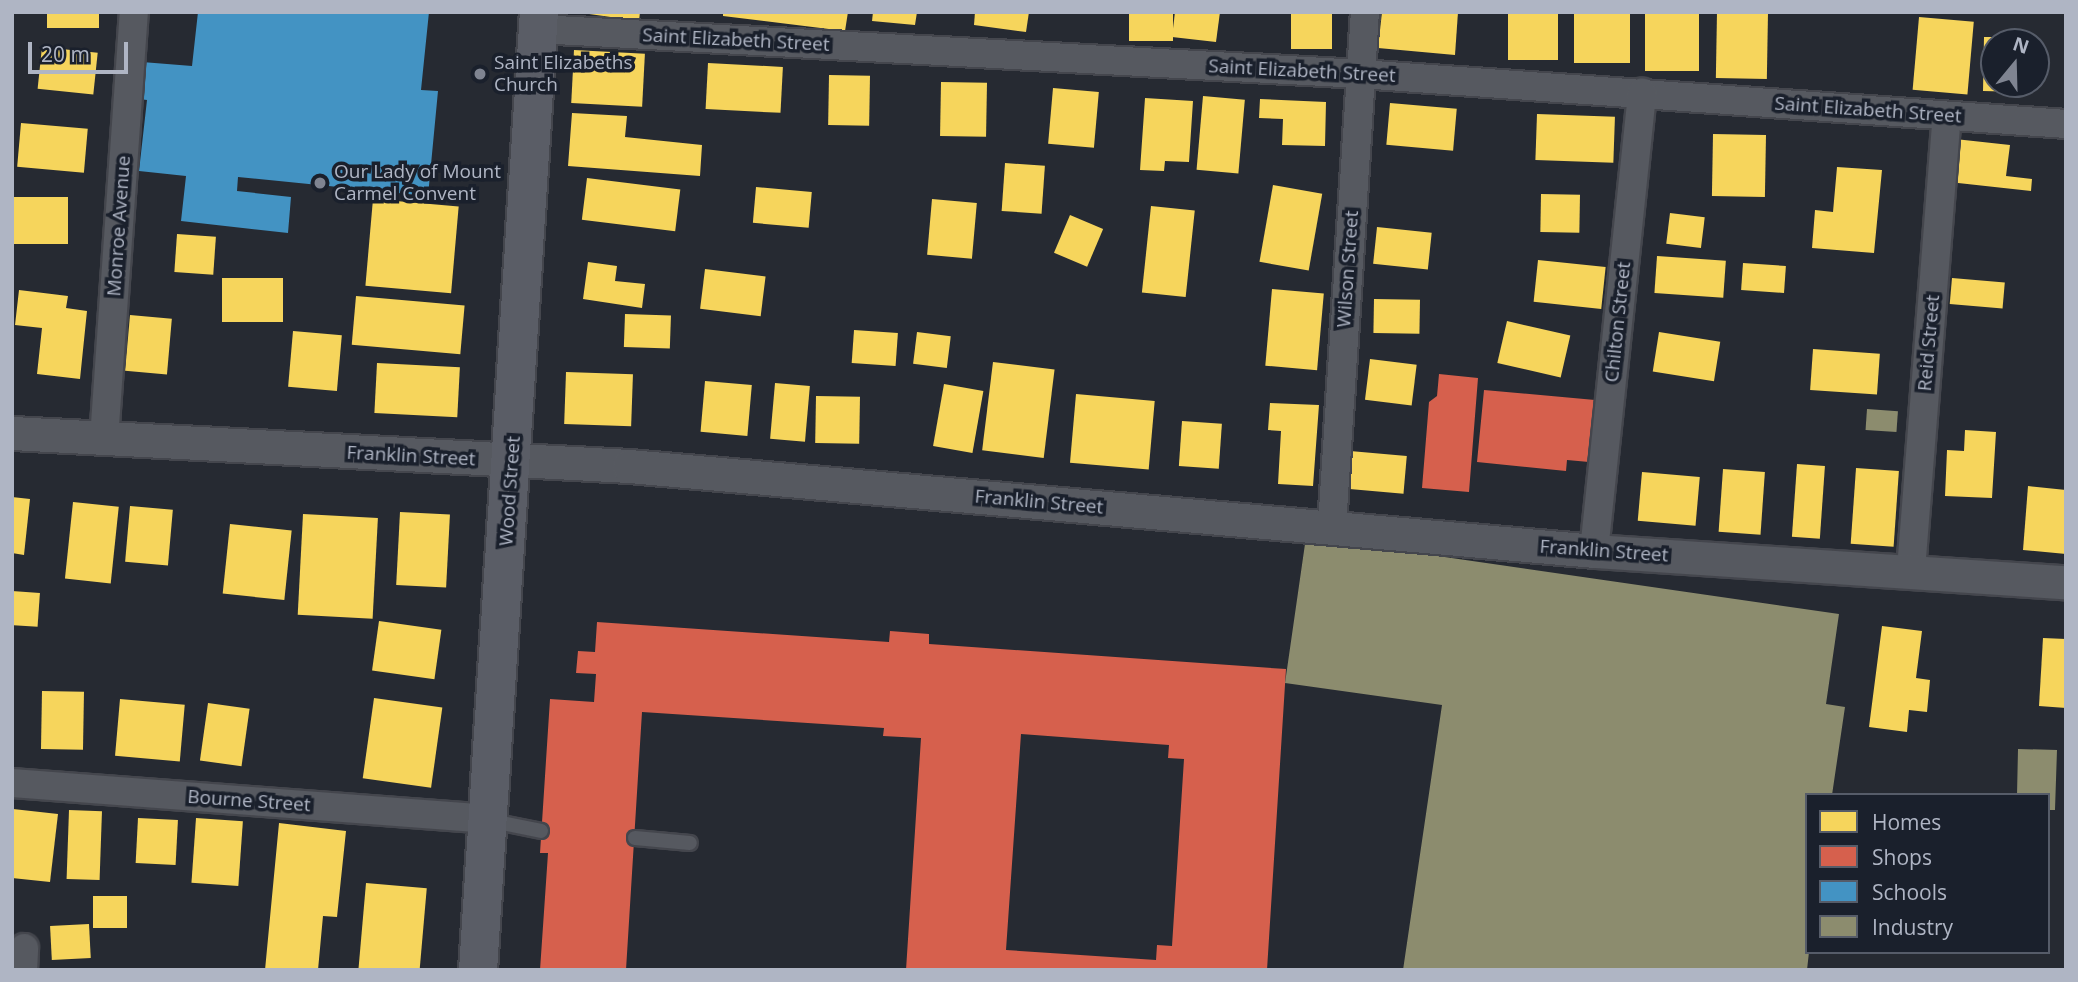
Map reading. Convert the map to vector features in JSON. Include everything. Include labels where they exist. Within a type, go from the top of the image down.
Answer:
[{"type":"main road","name":"Wood Street","points":[[478,970],[538,21]]},
{"type":"street","name":"Monroe Avenue","points":[[104,439],[134,12]]},
{"type":"street","name":"Wilson Street","points":[[1332,526],[1364,12]]},
{"type":"street","name":"Saint Elizabeth Street","points":[[538,21],[1642,93],[2066,124]]},
{"type":"street","name":"Chilton Street","points":[[1594,551],[1642,93]]},
{"type":"street","name":"Reid Street","points":[[1911,570],[1947,117]]},
{"type":"street","name":"Franklin Street","points":[[12,433],[629,466],[1594,551],[2066,582]]},
{"type":"street","name":"Bourne Street","points":[[12,783],[486,819]]},
{"type":"lane","points":[[486,819],[541,831]]},
{"type":"lane","points":[[635,838],[690,843]]},
{"type":"building: Homes","points":[[47,12],[99,12],[99,28],[47,28]]},
{"type":"building: Homes","points":[[575,12],[640,12],[639,21]]},
{"type":"building: Homes","points":[[723,12],[848,12],[845,31],[723,16]]},
{"type":"building: Homes","points":[[873,12],[917,12],[915,25],[872,21]]},
{"type":"building: Homes","points":[[975,12],[1029,12],[1026,32],[974,25]]},
{"type":"building: Homes","points":[[1129,12],[1173,12],[1173,41],[1129,41]]},
{"type":"building: Homes","points":[[1175,12],[1220,12],[1216,42],[1172,37]]},
{"type":"building: Homes","points":[[1291,12],[1332,12],[1332,49],[1291,49]]},
{"type":"building: Homes","points":[[1382,12],[1458,12],[1455,55],[1378,48]]},
{"type":"building: Homes","points":[[1508,12],[1558,12],[1558,60],[1508,60]]},
{"type":"building: Homes","points":[[1574,12],[1630,12],[1630,63],[1574,63]]},
{"type":"building: Homes","points":[[1645,12],[1699,12],[1699,71],[1645,71]]},
{"type":"building: Homes","points":[[1717,12],[1768,13],[1767,79],[1716,78]]},
{"type":"building: Homes","points":[[1919,17],[1974,22],[1967,95],[1913,90]]},
{"type":"building: Homes","points":[[42,47],[98,53],[93,95],[38,89]]},
{"type":"building: Homes","points":[[574,50],[645,54],[642,107],[571,103]]},
{"type":"building: Homes","points":[[708,63],[783,67],[780,113],[706,109]]},
{"type":"building: Homes","points":[[829,75],[870,76],[869,126],[828,125]]},
{"type":"building: Homes","points":[[941,82],[987,83],[986,137],[940,136]]},
{"type":"building: Homes","points":[[1053,88],[1099,92],[1094,148],[1048,144]]},
{"type":"building: Homes","points":[[1203,96],[1245,100],[1238,173],[1197,170]]},
{"type":"building: Homes","points":[[1145,98],[1193,101],[1189,162],[1165,161],[1164,171],[1140,170]]},
{"type":"building: Homes","points":[[1260,99],[1326,102],[1325,146],[1282,145],[1283,119],[1259,118]]},
{"type":"building: Homes","points":[[1390,103],[1457,109],[1453,151],[1386,145]]},
{"type":"building: Homes","points":[[572,113],[627,116],[625,137],[702,145],[700,176],[568,166]]},
{"type":"building: Homes","points":[[1537,114],[1615,117],[1613,163],[1535,160]]},
{"type":"building: Homes","points":[[21,123],[88,129],[84,173],[17,167]]},
{"type":"building: Homes","points":[[1713,134],[1766,135],[1765,197],[1712,196]]},
{"type":"building: Homes","points":[[1955,139],[2010,145],[2006,176],[2032,179],[2031,191],[1949,182]]},
{"type":"building: Homes","points":[[1005,163],[1045,166],[1042,214],[1002,211]]},
{"type":"building: Homes","points":[[1837,167],[1882,170],[1874,253],[1812,248],[1815,210],[1833,212]]},
{"type":"building: Homes","points":[[587,178],[680,189],[675,231],[582,220]]},
{"type":"building: Homes","points":[[1273,185],[1322,194],[1309,270],[1259,262]]},
{"type":"building: Homes","points":[[756,187],[812,192],[809,228],[753,223]]},
{"type":"building: Homes","points":[[1541,194],[1580,195],[1579,233],[1540,232]]},
{"type":"building: Homes","points":[[13,197],[68,197],[68,244],[13,244]]},
{"type":"building: Homes","points":[[373,199],[459,206],[451,293],[365,286]]},
{"type":"building: Homes","points":[[932,199],[977,203],[972,259],[927,255]]},
{"type":"building: Homes","points":[[1151,206],[1195,211],[1186,297],[1142,293]]},
{"type":"building: Homes","points":[[1670,213],[1705,217],[1701,248],[1666,244]]},
{"type":"building: Homes","points":[[1070,215],[1103,229],[1087,267],[1054,253]]},
{"type":"building: Homes","points":[[1377,227],[1432,233],[1428,270],[1373,264]]},
{"type":"building: Homes","points":[[177,234],[216,237],[213,275],[174,272]]},
{"type":"building: Homes","points":[[1657,256],[1726,261],[1723,298],[1654,293]]},
{"type":"building: Homes","points":[[1538,260],[1606,267],[1601,309],[1534,302]]},
{"type":"building: Homes","points":[[588,262],[617,266],[615,281],[645,284],[642,308],[583,299]]},
{"type":"building: Homes","points":[[1743,263],[1786,266],[1784,293],[1741,290]]},
{"type":"building: Homes","points":[[705,269],[766,276],[761,316],[700,309]]},
{"type":"building: Homes","points":[[222,278],[283,278],[283,322],[222,322]]},
{"type":"building: Homes","points":[[1952,278],[2005,283],[2003,309],[1950,304]]},
{"type":"building: Homes","points":[[1272,289],[1324,294],[1317,370],[1265,366]]},
{"type":"building: Homes","points":[[19,290],[68,296],[66,308],[87,311],[80,379],[37,374],[42,328],[15,325]]},
{"type":"building: Homes","points":[[356,296],[465,305],[460,354],[352,345]]},
{"type":"building: Homes","points":[[1374,299],[1420,300],[1419,334],[1373,333]]},
{"type":"building: Homes","points":[[625,314],[671,316],[670,349],[624,347]]},
{"type":"building: Homes","points":[[130,315],[172,319],[167,374],[125,371]]},
{"type":"building: Homes","points":[[1507,321],[1570,336],[1561,378],[1497,363]]},
{"type":"building: Homes","points":[[854,330],[898,333],[896,366],[852,363]]},
{"type":"building: Homes","points":[[293,331],[342,335],[337,391],[288,387]]},
{"type":"building: Homes","points":[[917,332],[951,336],[947,368],[913,364]]},
{"type":"building: Homes","points":[[1659,332],[1720,342],[1714,381],[1653,372]]},
{"type":"building: Homes","points":[[1813,349],[1880,354],[1877,395],[1810,390]]},
{"type":"building: Homes","points":[[1370,359],[1417,365],[1412,405],[1365,400]]},
{"type":"building: Homes","points":[[993,362],[1055,370],[1044,458],[982,450]]},
{"type":"building: Homes","points":[[377,363],[460,367],[457,417],[374,413]]},
{"type":"building: Homes","points":[[566,372],[633,374],[631,426],[564,424]]},
{"type":"building: Homes","points":[[705,381],[752,385],[747,436],[701,432]]},
{"type":"building: Homes","points":[[775,383],[810,386],[805,442],[770,439]]},
{"type":"building: Homes","points":[[944,384],[983,391],[972,453],[933,446]]},
{"type":"building: Homes","points":[[1076,394],[1155,401],[1149,470],[1070,463]]},
{"type":"building: Homes","points":[[816,396],[860,397],[859,444],[815,443]]},
{"type":"building: Homes","points":[[1270,403],[1319,405],[1313,486],[1278,484],[1281,431],[1268,430]]},
{"type":"building: Homes","points":[[1182,421],[1222,424],[1219,469],[1179,466]]},
{"type":"building: Homes","points":[[1965,430],[1996,432],[1992,498],[1945,496],[1947,450],[1964,451]]},
{"type":"building: Homes","points":[[1350,451],[1407,456],[1403,494],[1347,489]]},
{"type":"building: Homes","points":[[1797,464],[1825,466],[1820,539],[1792,537]]},
{"type":"building: Homes","points":[[1856,468],[1899,471],[1894,547],[1851,544]]},
{"type":"building: Homes","points":[[1723,469],[1765,472],[1761,535],[1719,532]]},
{"type":"building: Homes","points":[[1642,472],[1700,477],[1696,526],[1638,521]]},
{"type":"building: Homes","points":[[2028,486],[2066,490],[2066,554],[2023,550]]},
{"type":"building: Homes","points":[[12,497],[30,499],[24,555],[12,553]]},
{"type":"building: Homes","points":[[73,502],[119,507],[111,583],[65,579]]},
{"type":"building: Homes","points":[[130,506],[173,510],[168,566],[125,562]]},
{"type":"building: Homes","points":[[400,512],[450,515],[446,588],[396,585]]},
{"type":"building: Homes","points":[[303,514],[378,518],[373,619],[298,615]]},
{"type":"building: Homes","points":[[230,524],[292,530],[284,600],[223,594]]},
{"type":"building: Homes","points":[[12,591],[40,593],[38,627],[12,625]]},
{"type":"building: Homes","points":[[379,621],[441,630],[434,679],[372,671]]},
{"type":"building: Homes","points":[[1882,626],[1922,631],[1916,678],[1930,680],[1927,712],[1909,710],[1907,732],[1869,727]]},
{"type":"building: Homes","points":[[2043,638],[2066,639],[2066,708],[2039,706]]},
{"type":"building: Homes","points":[[42,691],[84,692],[83,750],[41,749]]},
{"type":"building: Homes","points":[[374,698],[442,708],[431,788],[363,778]]},
{"type":"building: Homes","points":[[120,699],[185,705],[180,761],[115,756]]},
{"type":"building: Homes","points":[[208,703],[250,709],[242,766],[200,760]]},
{"type":"building: Homes","points":[[13,809],[58,814],[50,882],[12,878]]},
{"type":"building: Homes","points":[[69,810],[102,811],[100,880],[67,879]]},
{"type":"building: Homes","points":[[138,818],[178,820],[176,865],[136,863]]},
{"type":"building: Homes","points":[[196,818],[243,821],[238,886],[191,883]]},
{"type":"building: Homes","points":[[279,823],[346,831],[337,917],[323,916],[318,970],[265,970]]},
{"type":"building: Homes","points":[[366,883],[427,888],[420,970],[359,969]]},
{"type":"building: Homes","points":[[93,896],[127,896],[127,928],[93,928]]},
{"type":"building: Homes","points":[[89,924],[91,958],[52,960],[50,926]]},
{"type":"building: Shops","points":[[1439,374],[1478,378],[1469,492],[1422,488],[1429,402],[1437,396]]},
{"type":"building: Shops","points":[[1484,390],[1595,400],[1589,462],[1567,460],[1566,471],[1477,462]]},
{"type":"building: Shops","points":[[597,622],[889,642],[890,631],[929,634],[929,644],[1286,669],[1267,970],[906,970],[921,738],[883,736],[884,728],[642,712],[626,970],[540,970],[548,853],[540,853],[550,699],[594,702],[596,674],[576,673],[578,651],[595,652]],"holes":[[[1021,734],[1169,745],[1168,758],[1184,759],[1172,946],[1157,945],[1156,960],[1006,950]]]},
{"type":"building: Schools","points":[[198,12],[429,12],[421,90],[438,91],[428,196],[238,177],[237,191],[291,197],[288,233],[181,221],[186,176],[139,171],[147,100],[139,99],[142,62],[192,66]]},
{"type":"building: Industry","points":[[1867,409],[1898,411],[1896,432],[1866,430]]},
{"type":"building: Industry","points":[[1306,537],[1839,614],[1826,704],[1845,707],[1832,793],[1805,793],[1807,970],[1403,970],[1442,705],[1285,683]]},
{"type":"building: Industry","points":[[2018,749],[2057,750],[2055,810],[2050,810],[2050,793],[2017,793]]},
{"type":"place","name":"Saint Elizabeths Church","points":[[480,74]]},
{"type":"place","name":"Our Lady of Mount Carmel Convent","points":[[320,183]]}]
